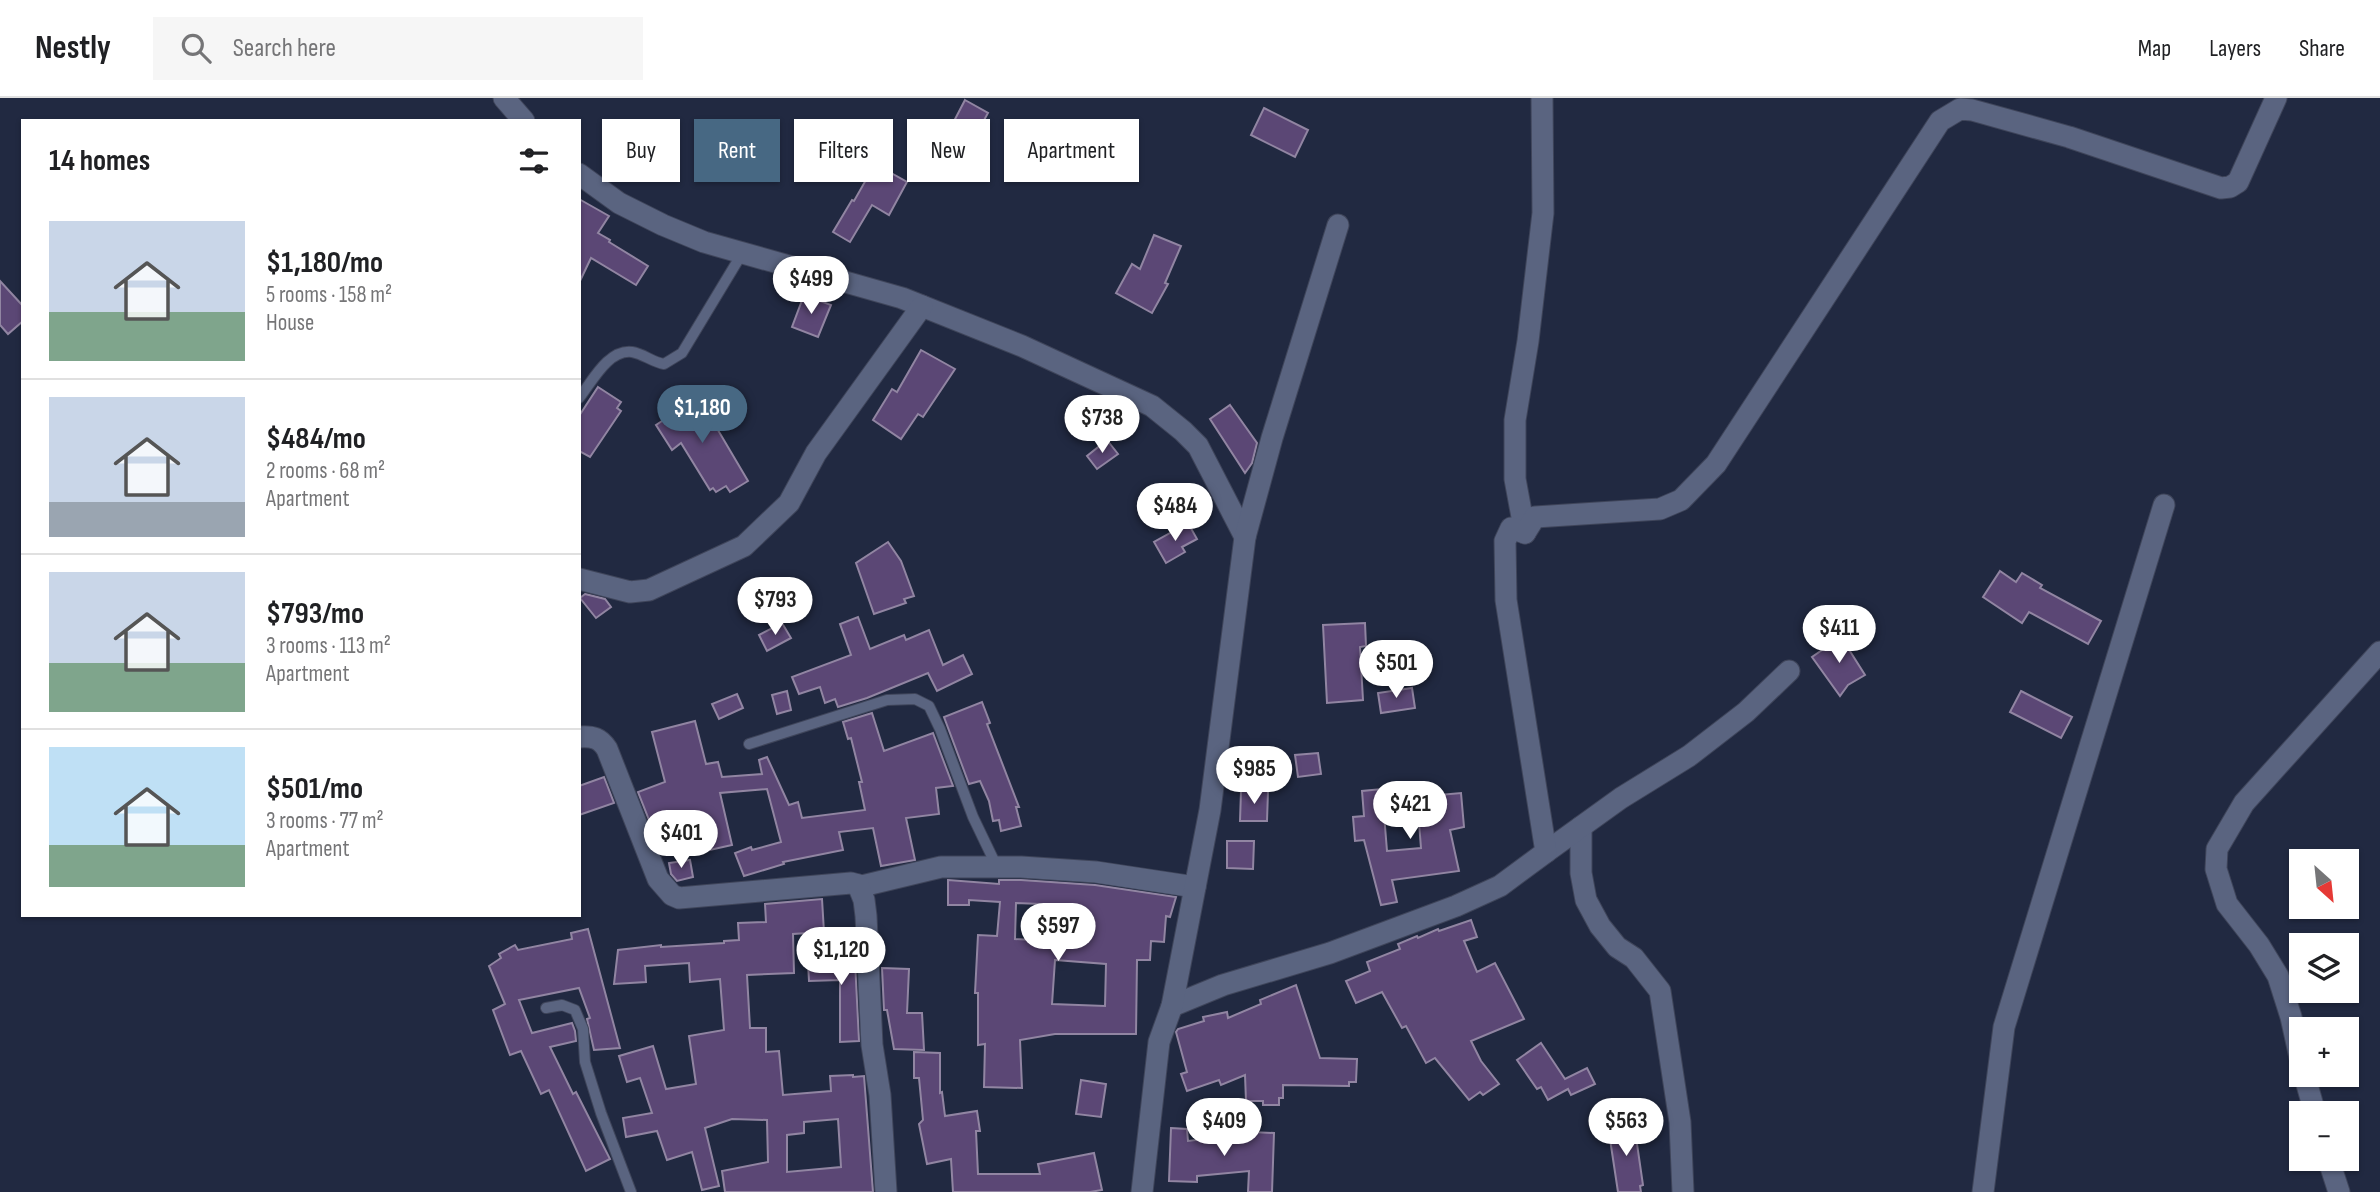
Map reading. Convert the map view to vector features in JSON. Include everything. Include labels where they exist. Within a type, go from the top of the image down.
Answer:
[{"type":"street","points":[[504,98],[522,119]]},
{"type":"street","points":[[1525,533],[1515,479],[1515,421],[1528,341],[1543,213],[1542,98]]},
{"type":"street","points":[[1525,533],[1535,517],[1660,509],[1681,500],[1699,484],[1716,464],[1933,131],[1950,113],[1960,109],[1972,110],[2069,137],[2221,188],[2238,182],[2276,98]]},
{"type":"street","points":[[581,175],[619,203],[705,242],[902,298],[1022,346],[1152,406],[1198,446],[1245,537]]},
{"type":"street","points":[[1142,1192],[1160,1042],[1172,1006],[1210,810],[1245,537],[1272,438],[1338,225]]},
{"type":"street","points":[[581,580],[630,592],[649,590],[744,546],[789,503],[816,453],[922,306]]},
{"type":"street","points":[[1983,1192],[2004,1027],[2164,505]]},
{"type":"street","points":[[1525,533],[1511,528],[1505,541],[1506,600],[1546,852]]},
{"type":"street","points":[[2291,1017],[2278,976],[2259,945],[2227,904],[2216,869],[2217,849],[2244,803],[2380,652]]},
{"type":"street","points":[[1172,1006],[1223,985],[1330,953],[1500,887],[1621,798],[1698,750],[1746,712],[1789,671]]},
{"type":"street","points":[[581,737],[601,740],[607,749],[658,879],[672,895],[680,898],[851,883],[858,885],[941,867],[1096,872],[1195,887]]},
{"type":"street","points":[[1581,827],[1581,873],[1586,900],[1600,926],[1617,947],[1634,958],[1660,992],[1680,1122],[1683,1192]]},
{"type":"street","points":[[858,885],[866,916],[872,1045],[880,1095],[886,1192]]},
{"type":"street","points":[[2332,1171],[2339,1192]]},
{"type":"lane","points":[[581,395],[608,360],[620,353],[630,351],[664,364],[682,354],[743,252]]},
{"type":"lane","points":[[750,744],[887,700],[915,699],[929,706],[973,817],[997,867]]},
{"type":"lane","points":[[546,1008],[562,1005],[575,1010],[583,1029],[585,1062],[600,1112],[631,1192]]},
{"type":"building","points":[[965,100],[988,113],[985,119],[955,119]]},
{"type":"building","points":[[1264,108],[1308,130],[1295,157],[1251,135]]},
{"type":"building","points":[[893,174],[907,182],[889,215],[872,205],[850,242],[833,232],[852,200],[854,201],[865,182],[893,182]]},
{"type":"building","points":[[581,200],[609,216],[598,233],[648,266],[636,285],[591,258],[581,279]]},
{"type":"building","points":[[1154,235],[1181,246],[1165,283],[1168,284],[1152,313],[1116,293],[1132,264],[1140,269]]},
{"type":"building","points":[[0,281],[21,304],[21,323],[8,334],[0,325]]},
{"type":"building","points":[[804,295],[831,305],[818,337],[792,327]]},
{"type":"building","points":[[921,350],[955,369],[923,417],[918,414],[901,439],[873,420],[892,389],[897,392]]},
{"type":"building","points":[[598,387],[621,402],[617,408],[621,411],[590,457],[581,452],[581,413]]},
{"type":"building","points":[[682,397],[689,407],[697,401],[715,425],[748,481],[730,492],[726,486],[716,492],[713,488],[710,490],[681,443],[672,450],[656,425],[665,419],[661,412]]},
{"type":"building","points":[[1230,405],[1257,443],[1252,463],[1245,473],[1210,419]]},
{"type":"building","points":[[1107,440],[1118,454],[1097,469],[1087,456]]},
{"type":"building","points":[[1188,523],[1197,539],[1182,547],[1185,552],[1166,563],[1154,542]]},
{"type":"building","points":[[888,542],[901,561],[914,596],[904,599],[906,603],[874,614],[856,563]]},
{"type":"building","points":[[2000,571],[2016,582],[2022,573],[2042,585],[2040,588],[2101,621],[2088,644],[2029,612],[2022,623],[1983,597]]},
{"type":"building","points":[[585,594],[605,599],[611,607],[596,618],[581,597]]},
{"type":"building","points":[[858,617],[870,649],[904,635],[906,640],[929,630],[943,665],[963,655],[972,674],[937,691],[928,673],[838,707],[835,699],[825,703],[820,687],[799,694],[792,677],[851,655],[840,624]]},
{"type":"building","points":[[782,623],[791,638],[767,651],[759,635]]},
{"type":"building","points":[[1365,623],[1366,646],[1360,647],[1363,700],[1327,703],[1323,625]]},
{"type":"building","points":[[1841,637],[1865,675],[1848,685],[1840,696],[1812,657]]},
{"type":"building","points":[[1412,688],[1415,708],[1381,713],[1378,693]]},
{"type":"building","points":[[787,691],[791,710],[777,714],[772,695]]},
{"type":"building","points":[[2021,691],[2072,717],[2061,738],[2010,712]]},
{"type":"building","points":[[737,694],[743,708],[719,719],[712,704]]},
{"type":"building","points":[[982,702],[990,723],[987,724],[1019,807],[1016,807],[1021,826],[1001,831],[999,820],[993,821],[989,801],[980,781],[969,784],[944,717]]},
{"type":"building","points":[[872,713],[884,751],[933,733],[953,786],[936,788],[939,814],[906,818],[915,860],[881,866],[873,828],[839,832],[843,850],[783,862],[784,864],[744,876],[735,853],[751,847],[752,850],[781,842],[767,789],[720,793],[732,845],[696,853],[689,823],[655,835],[638,792],[665,782],[652,732],[695,721],[706,764],[718,762],[722,777],[762,774],[759,760],[767,757],[789,805],[798,802],[802,818],[865,810],[859,782],[862,782],[851,738],[848,739],[843,722]]},
{"type":"building","points":[[1318,753],[1321,774],[1298,777],[1295,755]]},
{"type":"building","points":[[604,777],[614,803],[581,814],[581,785]]},
{"type":"building","points":[[1382,789],[1387,851],[1421,848],[1417,797],[1461,793],[1464,827],[1450,830],[1459,871],[1392,880],[1397,902],[1381,905],[1364,840],[1355,841],[1353,817],[1364,816],[1362,791]]},
{"type":"building","points":[[1241,791],[1268,791],[1267,821],[1240,821]]},
{"type":"building","points":[[1227,841],[1254,841],[1253,869],[1227,868]]},
{"type":"building","points":[[690,860],[693,877],[677,881],[671,874],[669,863]]},
{"type":"building","points":[[948,880],[999,884],[999,880],[1021,880],[1095,885],[1176,897],[1170,917],[1166,916],[1164,942],[1151,941],[1150,960],[1137,960],[1136,1034],[1055,1034],[1020,1040],[1022,1088],[984,1087],[985,1044],[978,1045],[978,993],[975,993],[978,935],[997,936],[1000,902],[969,900],[969,905],[948,905]],"holes":[[[1016,903],[1065,905],[1063,942],[1015,939]],[[1055,960],[1106,964],[1105,1006],[1052,1004]]]},
{"type":"building","points":[[822,899],[824,932],[793,934],[794,973],[747,975],[750,1028],[766,1028],[766,1052],[779,1051],[783,1095],[831,1091],[830,1076],[864,1076],[873,1192],[725,1192],[722,1171],[768,1162],[767,1120],[732,1119],[705,1128],[719,1186],[702,1190],[692,1152],[667,1160],[657,1131],[626,1137],[623,1118],[652,1113],[640,1078],[627,1082],[619,1056],[653,1046],[666,1089],[696,1084],[689,1036],[724,1030],[720,979],[690,982],[689,963],[645,966],[646,982],[614,984],[618,950],[739,940],[738,923],[766,922],[765,904]],"holes":[[[838,1119],[841,1167],[787,1172],[787,1135],[804,1133],[804,1122]]]},
{"type":"building","points":[[1471,920],[1477,937],[1464,941],[1477,972],[1495,963],[1524,1019],[1471,1041],[1481,1061],[1499,1084],[1483,1095],[1480,1092],[1469,1100],[1435,1058],[1426,1063],[1406,1026],[1402,1028],[1382,992],[1356,1003],[1346,981],[1370,971],[1367,962],[1400,949],[1398,944]]},
{"type":"building","points":[[588,929],[620,1048],[594,1050],[587,1019],[590,1018],[579,988],[519,1000],[532,1033],[572,1023],[576,1041],[550,1047],[610,1159],[586,1171],[549,1090],[541,1094],[521,1051],[510,1055],[493,1010],[505,1004],[489,966],[501,958],[499,954],[515,945],[518,950],[572,939],[571,933]]},
{"type":"building","points":[[852,946],[859,1041],[840,1042],[840,980],[809,981],[808,963],[828,962],[828,948]]},
{"type":"building","points":[[882,968],[909,969],[907,1013],[922,1013],[924,1050],[894,1049],[887,1010],[884,1010]]},
{"type":"building","points":[[1296,985],[1320,1058],[1357,1059],[1356,1082],[1349,1082],[1349,1086],[1283,1085],[1283,1098],[1279,1098],[1279,1105],[1246,1101],[1245,1075],[1221,1085],[1219,1080],[1187,1091],[1181,1074],[1187,1072],[1176,1032],[1178,1029],[1204,1021],[1203,1017],[1227,1012],[1228,1018],[1261,1004],[1260,1000]]},
{"type":"building","points":[[1541,1043],[1565,1079],[1587,1068],[1595,1084],[1571,1095],[1568,1089],[1548,1100],[1541,1087],[1537,1089],[1517,1060]]},
{"type":"building","points":[[914,1052],[940,1053],[940,1093],[942,1092],[945,1116],[977,1111],[980,1131],[976,1131],[978,1174],[1040,1174],[1038,1164],[1094,1153],[1102,1190],[953,1192],[951,1159],[927,1164],[919,1124],[923,1120],[919,1078],[914,1078]]},
{"type":"building","points":[[1081,1080],[1106,1084],[1101,1117],[1076,1114]]},
{"type":"building","points":[[1631,1124],[1632,1131],[1635,1130],[1643,1185],[1640,1186],[1641,1192],[1618,1192],[1608,1126]]},
{"type":"building","points":[[1171,1128],[1187,1129],[1188,1141],[1231,1136],[1231,1131],[1274,1133],[1272,1192],[1248,1192],[1249,1171],[1197,1176],[1197,1182],[1169,1181]]}]
